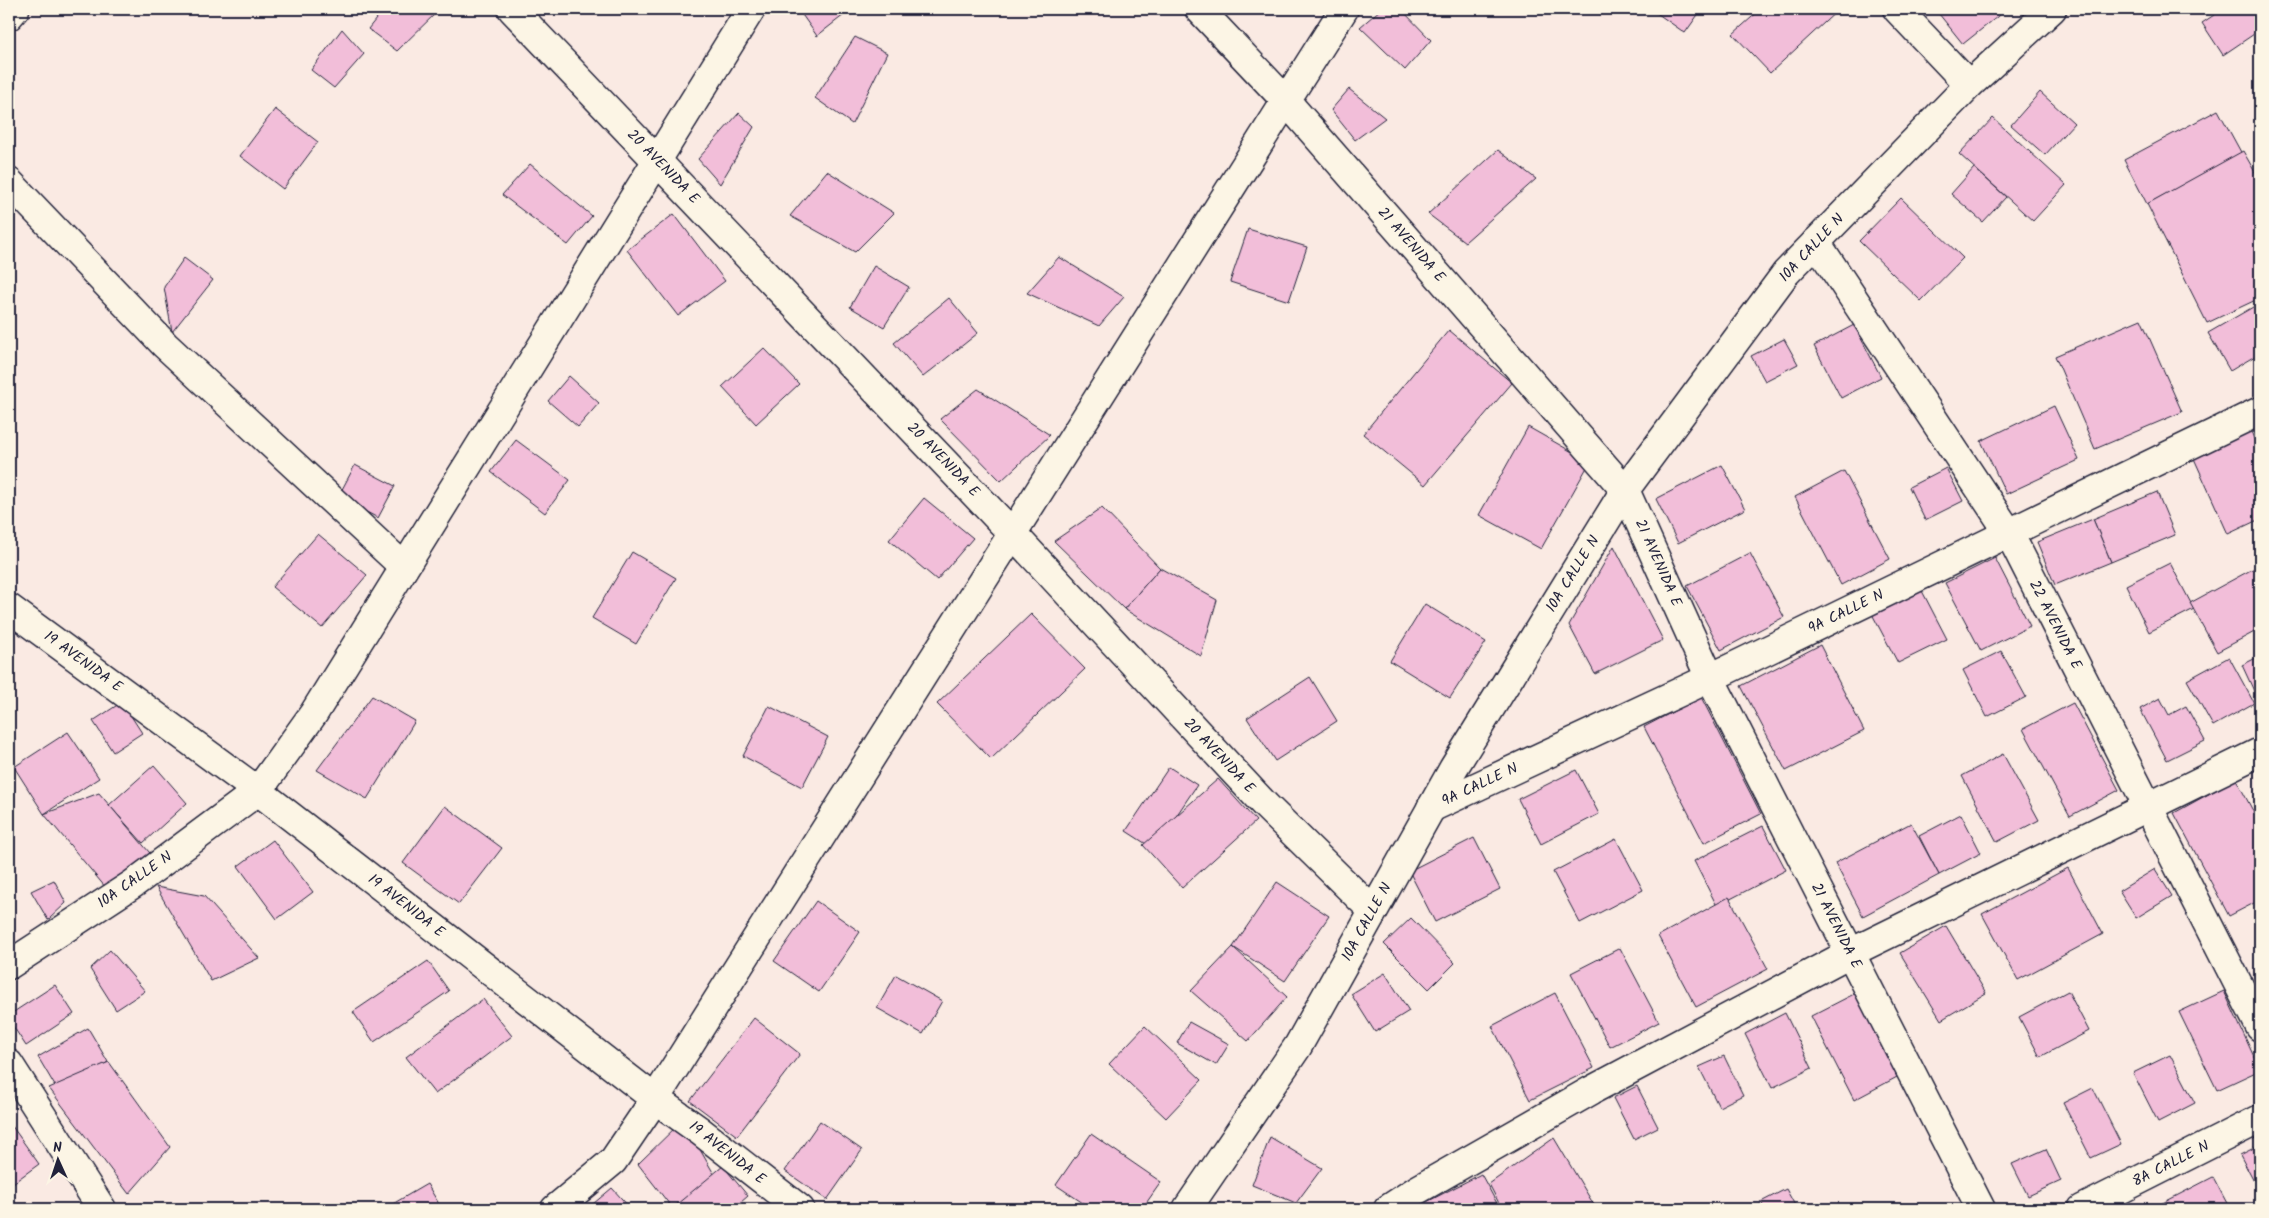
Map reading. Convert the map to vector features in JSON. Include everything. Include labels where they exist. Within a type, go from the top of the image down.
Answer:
[{"type":"street","points":[[9,16],[15,9]]},
{"type":"street","name":"20 AVENIDA E","points":[[512,9],[1012,533],[1266,806],[1373,911]]},
{"type":"street","name":"10A CALLE N","points":[[9,965],[132,884],[258,791],[314,713],[751,9]]},
{"type":"street","name":"21 AVENIDA E","points":[[1199,9],[1286,102],[1625,490],[1710,678],[1981,1209]]},
{"type":"street","points":[[555,1209],[613,1161],[655,1099],[1344,9]]},
{"type":"street","points":[[1897,9],[1969,85]]},
{"type":"street","name":"10A CALLE N","points":[[1187,1209],[1298,1046],[1430,808],[1625,490],[1786,273],[1969,85],[2052,9]]},
{"type":"street","points":[[9,182],[165,345],[404,567]]},
{"type":"street","name":"22 AVENIDA E","points":[[1816,242],[2009,533],[2260,1027]]},
{"type":"street","name":"9A CALLE N","points":[[1430,808],[1710,678],[2260,411]]},
{"type":"street","name":"19 AVENIDA E","points":[[9,608],[258,791],[800,1209]]},
{"type":"street","points":[[1388,1209],[1417,1190],[1592,1090],[1850,953],[2260,752]]},
{"type":"street","points":[[9,1064],[102,1209]]},
{"type":"street","name":"8A CALLE N","points":[[2082,1209],[2260,1119]]},
{"type":"building","points":[[384,9],[440,9],[397,51],[368,29]]},
{"type":"building","points":[[798,9],[846,9],[849,11],[817,36]]},
{"type":"building","points":[[1381,9],[1401,9],[1431,40],[1405,70],[1360,27]]},
{"type":"building","points":[[1651,9],[1702,9],[1685,33]]},
{"type":"building","points":[[1761,9],[1839,9],[1770,73],[1733,34]]},
{"type":"building","points":[[1935,9],[2007,9],[1963,44]]},
{"type":"building","points":[[2223,9],[2260,9],[2260,30],[2223,55],[2202,23]]},
{"type":"building","points":[[342,29],[364,54],[334,88],[311,70]]},
{"type":"building","points":[[855,37],[887,53],[852,124],[815,98]]},
{"type":"building","points":[[1349,89],[1385,118],[1355,140],[1331,110]]},
{"type":"building","points":[[2040,92],[2074,123],[2045,155],[2011,125]]},
{"type":"building","points":[[275,109],[318,142],[283,189],[240,156]]},
{"type":"building","points":[[2218,110],[2242,154],[2147,204],[2124,160]]},
{"type":"building","points":[[739,113],[754,127],[720,184],[698,159]]},
{"type":"building","points":[[1993,118],[2066,185],[2033,221],[1959,154]]},
{"type":"building","points":[[1498,150],[1536,179],[1465,242],[1428,214]]},
{"type":"building","points":[[2243,151],[2260,181],[2260,298],[2207,323],[2147,204]]},
{"type":"building","points":[[530,164],[592,216],[568,245],[502,195]]},
{"type":"building","points":[[1974,168],[2006,197],[1983,222],[1951,194]]},
{"type":"building","points":[[827,171],[894,213],[855,252],[790,216]]},
{"type":"building","points":[[1901,198],[1963,258],[1921,301],[1859,241]]},
{"type":"building","points":[[674,214],[725,281],[678,316],[627,250]]},
{"type":"building","points":[[1248,229],[1307,247],[1289,301],[1230,282]]},
{"type":"building","points":[[1059,257],[1124,297],[1099,326],[1027,293]]},
{"type":"building","points":[[184,258],[213,280],[172,332],[164,287]]},
{"type":"building","points":[[874,266],[909,287],[884,327],[850,307]]},
{"type":"building","points":[[949,298],[978,333],[923,377],[894,343]]},
{"type":"building","points":[[2260,303],[2260,353],[2230,371],[2208,333]]},
{"type":"building","points":[[2141,319],[2182,412],[2095,449],[2055,356]]},
{"type":"building","points":[[1854,325],[1881,377],[1841,398],[1814,346]]},
{"type":"building","points":[[1449,330],[1512,383],[1425,485],[1363,434]]},
{"type":"building","points":[[1784,339],[1798,364],[1765,381],[1751,356]]},
{"type":"building","points":[[764,348],[799,384],[756,424],[722,387]]},
{"type":"building","points":[[569,376],[599,403],[578,427],[548,401]]},
{"type":"building","points":[[978,389],[1050,435],[1001,481],[940,419]]},
{"type":"building","points":[[2054,406],[2079,460],[2006,494],[1981,441]]},
{"type":"building","points":[[1528,427],[1590,462],[1541,549],[1479,515]]},
{"type":"building","points":[[2250,429],[2260,453],[2260,519],[2228,534],[2192,454]]},
{"type":"building","points":[[516,440],[570,480],[545,513],[491,472]]},
{"type":"building","points":[[355,465],[395,486],[378,518],[338,497]]},
{"type":"building","points":[[1722,465],[1745,509],[1678,543],[1656,499]]},
{"type":"building","points":[[1946,468],[1963,501],[1925,520],[1909,487]]},
{"type":"building","points":[[1844,471],[1890,559],[1841,585],[1795,497]]},
{"type":"building","points":[[2157,492],[2175,535],[2111,562],[2093,519]]},
{"type":"building","points":[[924,498],[973,538],[937,580],[889,540]]},
{"type":"building","points":[[1102,508],[1160,568],[1124,609],[1054,541]]},
{"type":"building","points":[[2093,519],[2111,562],[2055,585],[2037,542]]},
{"type":"building","points":[[318,534],[367,575],[322,628],[272,587]]},
{"type":"building","points":[[1614,546],[1663,640],[1595,674],[1569,625]]},
{"type":"building","points":[[632,552],[676,578],[636,644],[592,618]]},
{"type":"building","points":[[1750,553],[1784,617],[1721,650],[1687,586]]},
{"type":"building","points":[[1995,558],[2030,626],[1981,651],[1945,583]]},
{"type":"building","points":[[2170,563],[2194,609],[2149,632],[2126,585]]},
{"type":"building","points":[[2260,565],[2260,629],[2217,652],[2190,603]]},
{"type":"building","points":[[1160,568],[1217,600],[1201,656],[1124,609]]},
{"type":"building","points":[[1921,589],[1947,639],[1898,663],[1872,614]]},
{"type":"building","points":[[1425,604],[1486,642],[1450,698],[1390,661]]},
{"type":"building","points":[[1031,614],[1085,669],[991,759],[937,704]]},
{"type":"building","points":[[1820,645],[1864,731],[1786,771],[1741,686]]},
{"type":"building","points":[[2001,651],[2026,697],[1987,717],[1963,670]]},
{"type":"building","points":[[2260,656],[2260,704],[2242,665]]},
{"type":"building","points":[[2229,657],[2254,703],[2213,726],[2187,680]]},
{"type":"building","points":[[1310,677],[1337,721],[1275,761],[1247,718]]},
{"type":"building","points":[[372,696],[415,721],[367,799],[317,770]]},
{"type":"building","points":[[1701,697],[1761,814],[1704,843],[1644,727]]},
{"type":"building","points":[[2160,698],[2169,715],[2186,706],[2205,741],[2167,760],[2140,709]]},
{"type":"building","points":[[122,702],[142,733],[113,752],[93,721]]},
{"type":"building","points":[[2073,703],[2119,790],[2070,816],[2023,729]]},
{"type":"building","points":[[769,706],[828,737],[802,787],[743,756]]},
{"type":"building","points":[[68,732],[99,778],[44,814],[14,767]]},
{"type":"building","points":[[2003,754],[2039,820],[1997,842],[1962,776]]},
{"type":"building","points":[[154,765],[187,803],[143,843],[109,805]]},
{"type":"building","points":[[1169,767],[1197,785],[1154,849],[1126,831]]},
{"type":"building","points":[[1576,770],[1599,814],[1541,844],[1518,799]]},
{"type":"building","points":[[1218,779],[1256,821],[1182,888],[1143,845]]},
{"type":"building","points":[[2236,779],[2260,824],[2260,900],[2229,916],[2174,813]]},
{"type":"building","points":[[99,793],[155,859],[106,888],[44,814]]},
{"type":"building","points":[[445,806],[502,848],[459,904],[403,863]]},
{"type":"building","points":[[1961,814],[1981,853],[1939,875],[1919,836]]},
{"type":"building","points":[[1911,823],[1939,875],[1863,916],[1835,863]]},
{"type":"building","points":[[1763,826],[1786,870],[1717,906],[1694,861]]},
{"type":"building","points":[[1474,838],[1500,889],[1435,922],[1409,871]]},
{"type":"building","points":[[1616,839],[1643,890],[1580,923],[1553,872]]},
{"type":"building","points":[[273,840],[313,892],[277,919],[238,866]]},
{"type":"building","points":[[2068,868],[2103,934],[2018,980],[1982,914]]},
{"type":"building","points":[[2155,869],[2172,896],[2136,918],[2119,891]]},
{"type":"building","points":[[54,880],[66,903],[48,920],[31,891]]},
{"type":"building","points":[[1277,882],[1329,916],[1285,981],[1233,947]]},
{"type":"building","points":[[156,887],[204,896],[259,958],[211,981]]},
{"type":"building","points":[[1729,897],[1768,969],[1696,1007],[1658,936]]},
{"type":"building","points":[[816,901],[860,932],[819,992],[774,961]]},
{"type":"building","points":[[1411,918],[1455,963],[1429,989],[1384,944]]},
{"type":"building","points":[[1946,926],[1986,993],[1941,1020],[1900,953]]},
{"type":"building","points":[[1233,947],[1287,997],[1248,1041],[1191,991]]},
{"type":"building","points":[[1620,948],[1659,1022],[1610,1047],[1571,973]]},
{"type":"building","points":[[110,950],[145,991],[116,1010],[90,969]]},
{"type":"building","points":[[428,961],[449,991],[374,1042],[353,1012]]},
{"type":"building","points":[[1385,973],[1409,1011],[1375,1032],[1351,994]]},
{"type":"building","points":[[896,975],[942,1001],[923,1034],[877,1008]]},
{"type":"building","points":[[55,985],[74,1014],[26,1046],[9,1020],[9,1015]]},
{"type":"building","points":[[2068,991],[2089,1031],[2040,1057],[2019,1017]]},
{"type":"building","points":[[2224,991],[2260,1070],[2217,1090],[2179,1012]]},
{"type":"building","points":[[1555,993],[1594,1068],[1530,1100],[1492,1026]]},
{"type":"building","points":[[1856,993],[1899,1076],[1854,1100],[1811,1016]]},
{"type":"building","points":[[483,999],[512,1036],[435,1094],[406,1057]]},
{"type":"building","points":[[1785,1013],[1812,1068],[1772,1088],[1745,1034]]},
{"type":"building","points":[[754,1018],[800,1054],[737,1136],[690,1101]]},
{"type":"building","points":[[1189,1022],[1229,1044],[1216,1065],[1177,1043]]},
{"type":"building","points":[[1145,1026],[1202,1080],[1166,1118],[1109,1064]]},
{"type":"building","points":[[88,1028],[108,1062],[58,1091],[38,1057]]},
{"type":"building","points":[[2170,1055],[2195,1103],[2158,1122],[2133,1073]]},
{"type":"building","points":[[1724,1056],[1743,1095],[1719,1107],[1699,1067]]},
{"type":"building","points":[[109,1062],[170,1147],[129,1194],[49,1088]]},
{"type":"building","points":[[1637,1086],[1658,1127],[1634,1139],[1613,1098]]},
{"type":"building","points":[[2093,1088],[2121,1144],[2091,1158],[2063,1103]]},
{"type":"building","points":[[683,1120],[714,1174],[680,1209],[673,1209],[638,1164]]},
{"type":"building","points":[[820,1121],[862,1150],[827,1200],[785,1171]]},
{"type":"building","points":[[9,1122],[39,1164],[9,1186]]},
{"type":"building","points":[[1091,1134],[1161,1182],[1142,1209],[1092,1209],[1056,1185]]},
{"type":"building","points":[[1270,1137],[1322,1168],[1296,1203],[1252,1185]]},
{"type":"building","points":[[1554,1138],[1594,1205],[1586,1209],[1502,1209],[1489,1184]]},
{"type":"building","points":[[2260,1145],[2260,1193],[2240,1155]]},
{"type":"building","points":[[2046,1149],[2061,1181],[2028,1196],[2012,1164]]},
{"type":"building","points":[[723,1166],[748,1196],[733,1209],[671,1209]]},
{"type":"building","points":[[1481,1174],[1500,1209],[1413,1209]]},
{"type":"building","points":[[2213,1177],[2230,1209],[2151,1209]]},
{"type":"building","points":[[427,1184],[442,1209],[384,1209]]},
{"type":"building","points":[[612,1188],[631,1209],[587,1209]]},
{"type":"building","points":[[1786,1189],[1797,1209],[1765,1209],[1761,1202]]}]
